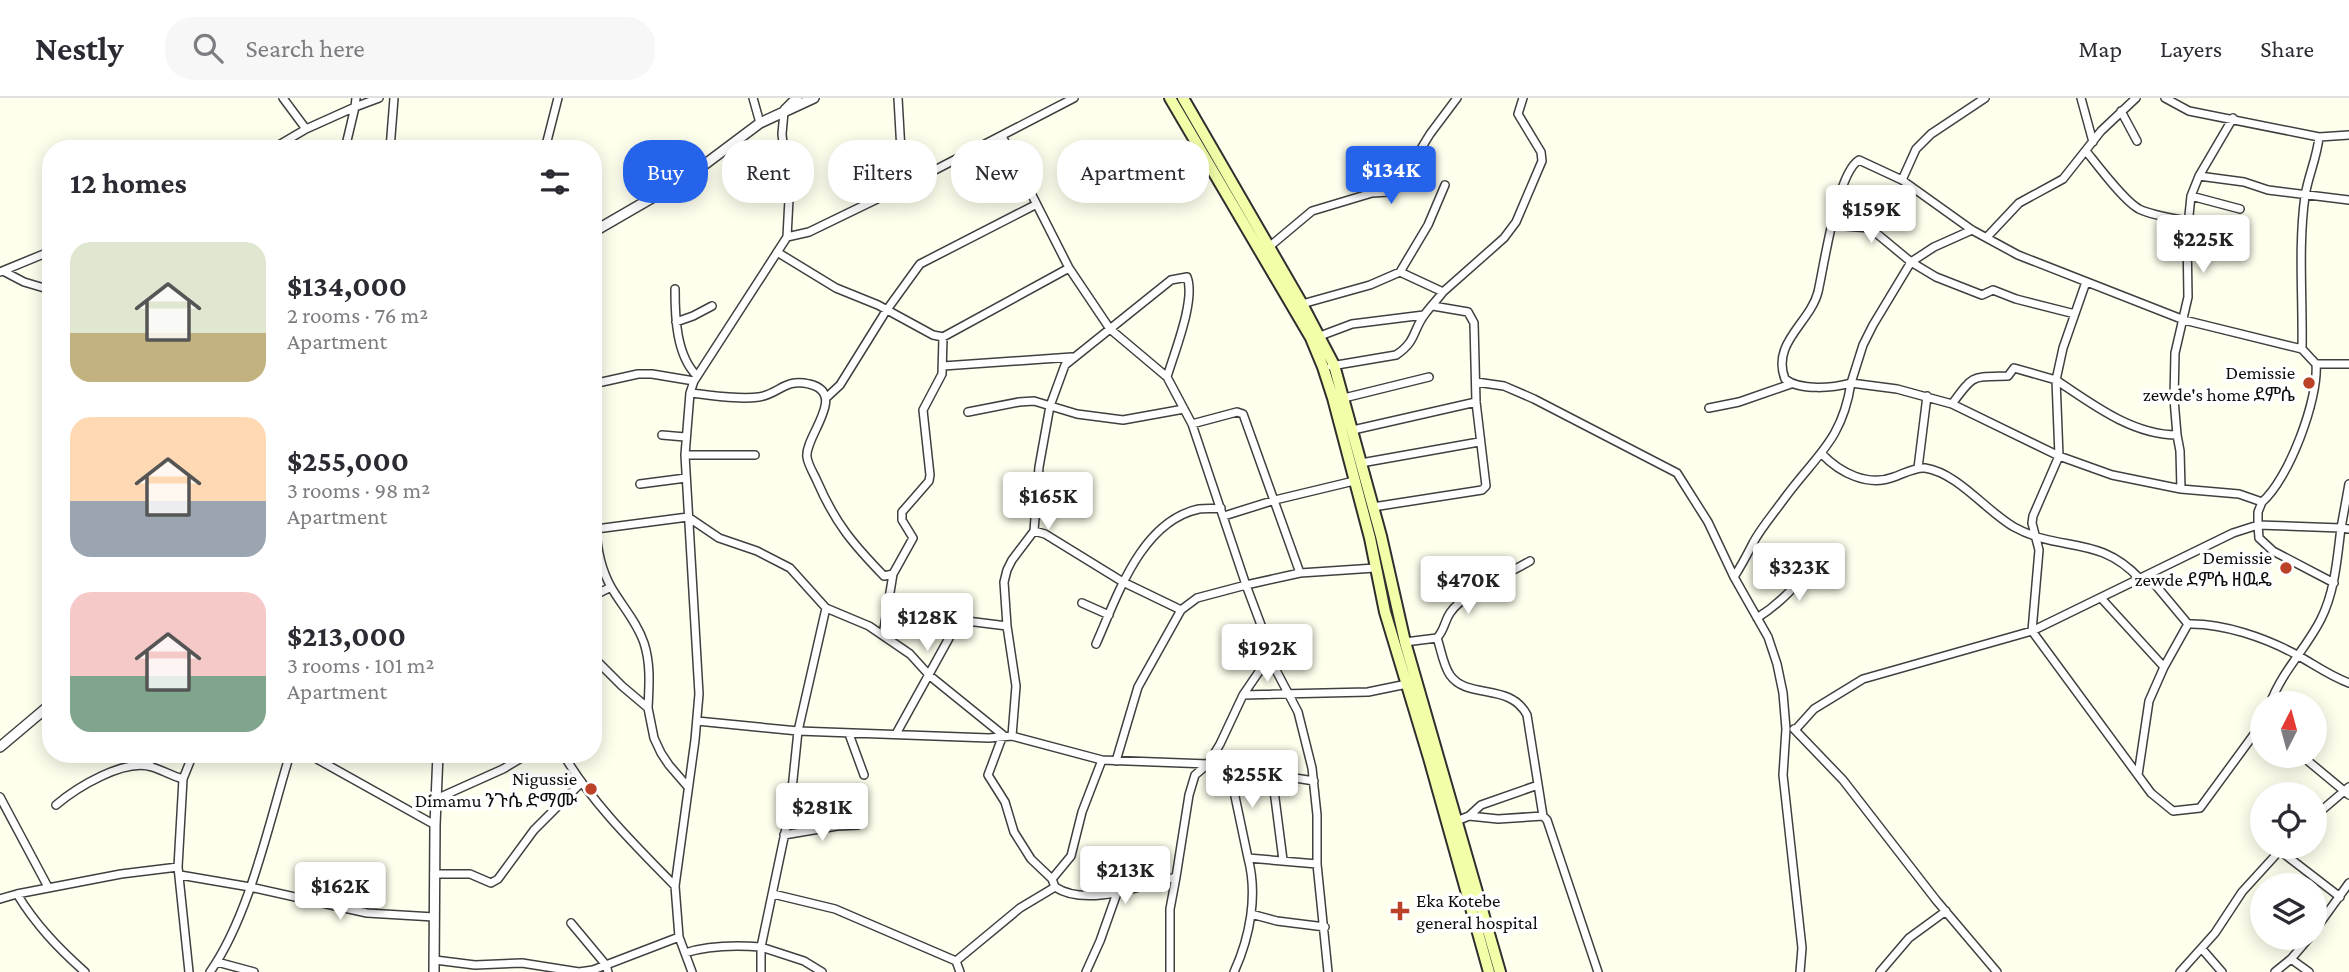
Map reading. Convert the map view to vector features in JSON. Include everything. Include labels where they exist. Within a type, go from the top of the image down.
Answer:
[{"type":"main road","points":[[1170,98],[1329,366],[1344,398],[1489,972]]},
{"type":"main road","points":[[1183,98],[1320,336],[1396,652],[1500,972]]},
{"type":"street","points":[[283,98],[306,129]]},
{"type":"street","points":[[347,140],[356,98]]},
{"type":"street","points":[[287,140],[306,129],[379,98]]},
{"type":"street","points":[[391,140],[394,98]]},
{"type":"street","points":[[547,140],[558,98]]},
{"type":"street","points":[[753,98],[760,123]]},
{"type":"street","points":[[692,972],[679,937],[675,886],[699,694],[685,455],[690,393],[696,379],[787,237],[789,199],[782,134],[784,112],[797,98]]},
{"type":"street","points":[[602,227],[688,177],[760,123],[814,98]]},
{"type":"street","points":[[898,98],[900,140]]},
{"type":"street","points":[[937,169],[1074,98]]},
{"type":"street","points":[[1269,247],[1312,211],[1397,188],[1430,134],[1457,98]]},
{"type":"street","points":[[1329,366],[1395,355],[1413,339],[1424,315],[1443,292],[1496,248],[1516,222],[1542,156],[1518,114],[1523,98]]},
{"type":"street","points":[[1902,180],[1916,149],[1931,134],[1985,98]]},
{"type":"street","points":[[2081,98],[2093,142]]},
{"type":"street","points":[[1987,237],[2019,203],[2063,178],[2121,111],[2136,98]]},
{"type":"street","points":[[2165,98],[2189,111],[2319,137],[2349,135]]},
{"type":"street","points":[[2121,111],[2137,141]]},
{"type":"street","points":[[2181,489],[2174,399],[2175,353],[2188,297],[2188,221],[2191,196],[2199,176],[2233,118]]},
{"type":"street","points":[[1002,136],[1069,268],[1110,329],[1167,377],[1192,424],[1267,641],[1269,657],[1298,712],[1314,780],[1317,864],[1328,972]]},
{"type":"street","points":[[2302,349],[2299,270],[2306,194],[2318,153],[2319,137]]},
{"type":"street","points":[[2086,151],[2118,187],[2125,199],[2137,208],[2152,214],[2188,221]]},
{"type":"street","points":[[1791,384],[1784,379],[1781,358],[1787,341],[1815,302],[1831,225],[1854,163],[1864,161],[1902,180],[1972,230],[2018,255],[2184,320],[2302,349],[2316,364],[2315,393],[2289,463],[2258,512],[2259,538],[2273,551],[2334,583]]},
{"type":"street","points":[[2199,176],[2244,182],[2268,190],[2349,200]]},
{"type":"street","points":[[1303,304],[1370,285],[1400,272],[1428,225],[1445,185]]},
{"type":"street","points":[[2191,196],[2240,209]]},
{"type":"street","points":[[787,237],[810,232],[869,203]]},
{"type":"street","points":[[893,574],[884,576],[850,541],[826,503],[807,457],[807,449],[823,416],[825,398],[840,385],[886,311],[920,264],[1035,205]]},
{"type":"street","points":[[1831,225],[1870,228],[1911,262],[1936,277],[1982,295],[1993,290],[2016,299],[2075,314]]},
{"type":"street","points":[[1734,577],[1753,543],[1786,496],[1822,454],[1847,411],[1851,383],[1863,345],[1911,262],[1934,247],[1972,230]]},
{"type":"street","points":[[777,252],[836,288],[878,305],[933,335],[943,337],[1069,268]]},
{"type":"street","points":[[1,271],[42,255]]},
{"type":"street","points":[[1,271],[42,287]]},
{"type":"street","points":[[1400,272],[1443,292]]},
{"type":"street","points":[[1012,736],[1016,685],[1007,626],[1004,582],[1007,570],[1034,531],[1039,467],[1051,406],[1065,365],[1125,314],[1171,280],[1187,277],[1188,303],[1167,377]]},
{"type":"street","points":[[2086,282],[2056,380],[2059,456],[2033,516],[2039,550],[2032,631],[2151,793],[2173,811],[2200,808],[2250,742]]},
{"type":"street","points":[[675,289],[676,322],[680,340],[696,379]]},
{"type":"street","points":[[676,322],[712,306]]},
{"type":"street","points":[[1373,507],[1482,490],[1486,482],[1479,442],[1474,323],[1462,310],[1433,306]]},
{"type":"street","points":[[1320,336],[1352,324],[1424,315]]},
{"type":"street","points":[[883,635],[893,574],[913,538],[902,520],[902,512],[929,481],[923,410],[939,381],[943,366],[943,337]]},
{"type":"street","points":[[943,366],[1072,357]]},
{"type":"street","points":[[2316,364],[2349,364]]},
{"type":"street","points":[[1952,404],[1967,383],[1978,376],[2008,376],[2014,368],[2056,380],[2101,410],[2150,433],[2177,435]]},
{"type":"street","points":[[602,382],[638,374],[696,379]]},
{"type":"street","points":[[1344,398],[1429,377]]},
{"type":"street","points":[[690,393],[751,398],[764,396],[788,383],[797,382],[816,386],[825,398]]},
{"type":"street","points":[[1476,382],[1504,386],[1678,473],[1708,522],[1734,577],[1768,637],[1777,664],[1786,729],[1783,775],[1799,911],[1802,948],[1800,972]]},
{"type":"street","points":[[1709,408],[1739,402],[1791,384],[1839,386],[1851,383],[1897,389],[1952,404],[2059,456],[2112,475],[2181,489],[2239,494],[2262,502]]},
{"type":"street","points":[[1918,468],[1927,396]]},
{"type":"street","points":[[968,412],[1034,401],[1077,414],[1123,420],[1184,409]]},
{"type":"street","points":[[1353,430],[1476,402]]},
{"type":"street","points":[[1192,424],[1237,412],[1242,414],[1300,573]]},
{"type":"street","points":[[662,435],[685,437]]},
{"type":"street","points":[[1361,463],[1479,442]]},
{"type":"street","points":[[1822,454],[1834,466],[1869,481],[1881,481],[1918,468],[1936,472],[1958,484],[2013,526],[2035,536],[2113,555],[2144,578],[2188,624],[2232,629],[2296,655],[2328,675],[2349,684]]},
{"type":"street","points":[[685,455],[755,455]]},
{"type":"street","points":[[640,484],[686,478]]},
{"type":"street","points":[[1096,644],[1123,582],[1138,556],[1158,533],[1176,518],[1199,509],[1223,512],[1354,481]]},
{"type":"street","points":[[2277,691],[2296,655],[2320,622],[2334,583],[2345,529],[2349,484]]},
{"type":"street","points":[[602,528],[688,517],[719,538],[757,551],[790,568],[826,608],[883,635],[910,654],[930,676],[1003,735]]},
{"type":"street","points":[[1786,729],[1796,729],[1815,709],[1863,679],[2032,631],[2233,533],[2258,525],[2345,529]]},
{"type":"street","points":[[1034,531],[1045,534],[1123,582],[1181,610]]},
{"type":"street","points":[[1405,642],[1437,638],[1450,613],[1469,597],[1530,561]]},
{"type":"street","points":[[1757,618],[1789,594],[1815,561]]},
{"type":"street","points":[[1116,761],[1138,687],[1181,610],[1197,598],[1300,573],[1375,568]]},
{"type":"street","points":[[602,569],[644,642],[649,675],[648,708],[654,738],[661,753],[688,787]]},
{"type":"street","points":[[602,592],[611,587]]},
{"type":"street","points":[[2101,598],[2164,667]]},
{"type":"street","points":[[896,734],[959,620],[962,599]]},
{"type":"street","points":[[1082,603],[1109,615]]},
{"type":"street","points":[[761,972],[761,947],[790,809],[798,731],[826,608]]},
{"type":"street","points":[[959,620],[1007,626]]},
{"type":"street","points":[[2138,775],[2149,701],[2188,624]]},
{"type":"street","points":[[1437,638],[1450,676],[1464,685],[1507,695],[1522,706],[1527,715],[1543,816],[1552,831],[1598,972]]},
{"type":"street","points":[[1170,972],[1170,909],[1189,794],[1195,775],[1208,764],[1243,695],[1269,657]]},
{"type":"street","points":[[602,666],[648,708]]},
{"type":"street","points":[[1243,695],[1368,692],[1407,684]]},
{"type":"street","points":[[0,747],[42,712]]},
{"type":"street","points":[[697,721],[849,734],[989,738],[1003,735],[1102,760],[1208,764],[1314,780]]},
{"type":"street","points":[[1796,729],[1843,780],[1997,972]]},
{"type":"street","points":[[849,734],[864,775]]},
{"type":"street","points":[[1003,735],[988,775],[1005,802],[1018,839],[1031,859],[1061,891],[1086,895],[1117,893],[1176,877]]},
{"type":"street","points":[[956,961],[1054,883],[1070,856],[1082,812],[1102,760]]},
{"type":"street","points":[[189,763],[183,779],[179,871],[189,972]]},
{"type":"street","points":[[210,972],[234,927],[250,887],[287,763]]},
{"type":"street","points":[[324,763],[435,825]]},
{"type":"street","points":[[434,972],[438,763]]},
{"type":"street","points":[[436,799],[513,763]]},
{"type":"street","points":[[569,763],[582,783],[634,844],[675,886]]},
{"type":"street","points":[[56,806],[80,787],[103,775],[138,766],[150,766],[183,779]]},
{"type":"street","points":[[1229,768],[1253,892],[1251,914],[1241,956],[1234,972]]},
{"type":"street","points":[[2318,768],[2348,791],[2327,807]]},
{"type":"street","points":[[1272,775],[1283,860]]},
{"type":"street","points":[[434,874],[470,874],[491,883],[498,878],[534,830],[582,783]]},
{"type":"street","points":[[1452,823],[1469,816],[1481,805],[1538,785]]},
{"type":"street","points":[[0,797],[48,887]]},
{"type":"street","points":[[1469,816],[1498,819],[1543,816]]},
{"type":"street","points":[[784,835],[858,825]]},
{"type":"street","points":[[1248,858],[1317,864]]},
{"type":"street","points":[[2180,972],[2202,949],[2242,892],[2272,859]]},
{"type":"street","points":[[2293,859],[2340,897]]},
{"type":"street","points":[[0,898],[121,874],[179,871],[367,913],[435,917]]},
{"type":"street","points":[[2327,914],[2349,883]]},
{"type":"street","points":[[1086,972],[1117,893]]},
{"type":"street","points":[[17,894],[34,920],[58,948],[85,972]]},
{"type":"street","points":[[773,894],[835,909],[956,961],[962,971]]},
{"type":"street","points":[[1880,972],[1909,938],[1946,911]]},
{"type":"street","points":[[1251,914],[1277,921],[1325,927]]},
{"type":"street","points":[[571,923],[607,969]]},
{"type":"street","points":[[435,960],[475,965],[522,963],[579,972],[607,969],[679,937]]},
{"type":"street","points":[[685,953],[702,947],[761,947],[804,961],[822,972]]},
{"type":"street","points":[[2202,949],[2222,972]]},
{"type":"street","points":[[2275,972],[2299,950]]},
{"type":"street","points":[[2291,960],[2309,972]]},
{"type":"street","points":[[217,962],[254,972]]},
{"type":"place","name":"Demissie zewde's home ደምሴ","points":[[2309,383]]},
{"type":"place","name":"Demissie zewde ደምሴ ዘዉዴ","points":[[2286,568]]},
{"type":"place","name":"Nigussie Dimamu ንጉሴ ድማሙ","points":[[591,789]]},
{"type":"place","name":"Eka Kotebe general hospital","points":[[1400,911]]}]
